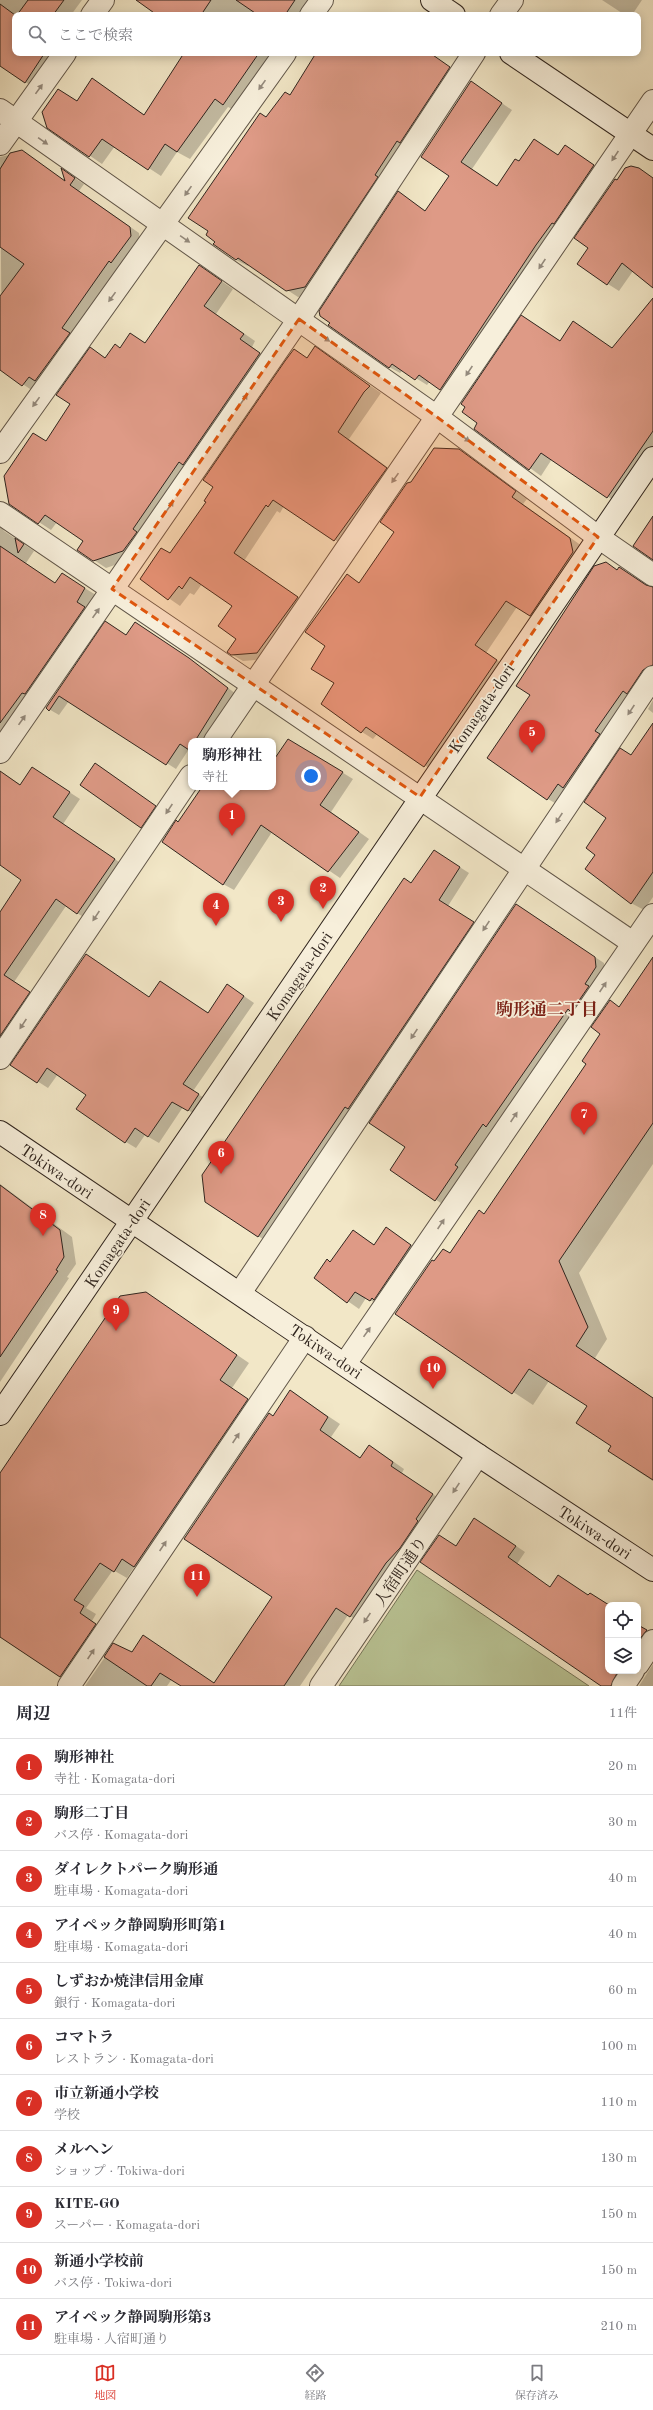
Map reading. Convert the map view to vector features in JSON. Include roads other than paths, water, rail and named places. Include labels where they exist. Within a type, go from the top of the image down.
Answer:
[{"type":"street","points":[[94,12],[103,0]]},
{"type":"street","points":[[314,12],[322,0]]},
{"type":"street","points":[[432,0],[450,12]]},
{"type":"street","points":[[503,12],[512,0]]},
{"type":"street","points":[[0,144],[8,116],[62,56]]},
{"type":"street","points":[[0,452],[164,225],[283,56]]},
{"type":"street","points":[[0,752],[299,319],[472,56]]},
{"type":"street","points":[[516,56],[653,149]]},
{"type":"street","points":[[217,738],[653,101]]},
{"type":"street","points":[[8,116],[437,417],[598,537],[653,575]]},
{"type":"street","name":"Komagata-dori","points":[[0,1414],[653,458]]},
{"type":"street","points":[[0,513],[525,868],[633,943]]},
{"type":"street","points":[[240,1294],[653,677]]},
{"type":"street","points":[[0,1058],[188,780]]},
{"type":"street","points":[[345,1364],[653,915]]},
{"type":"street","name":"Tokiwa-dori","points":[[0,1132],[131,1222],[345,1364],[478,1456],[653,1570]]},
{"type":"street","points":[[69,1686],[305,1337]]},
{"type":"street","name":"人宿町通り","points":[[321,1686],[478,1456]]},
{"type":"street","points":[[641,1659],[653,1641]]},
{"type":"street","points":[[623,1686],[631,1674]]},
{"type":"place","name":"しずおか焼津信用金庫","points":[[532,753]]},
{"type":"place","name":"駒形神社","points":[[232,836]]},
{"type":"place","name":"駒形二丁目","points":[[323,909]]},
{"type":"place","name":"ダイレクトパーク駒形通","points":[[281,922]]},
{"type":"place","name":"アイペック静岡駒形町第1","points":[[216,926]]},
{"type":"place","name":"市立新通小学校","points":[[584,1135]]},
{"type":"place","name":"コマトラ","points":[[221,1174]]},
{"type":"place","name":"メルヘン","points":[[43,1236]]},
{"type":"place","name":"KITE-GO","points":[[116,1331]]},
{"type":"place","name":"新通小学校前","points":[[433,1389]]},
{"type":"place","name":"アイペック静岡駒形第3","points":[[197,1597]]},
{"type":"district","name":"駒形通二丁目","points":[[547,1009]]}]
